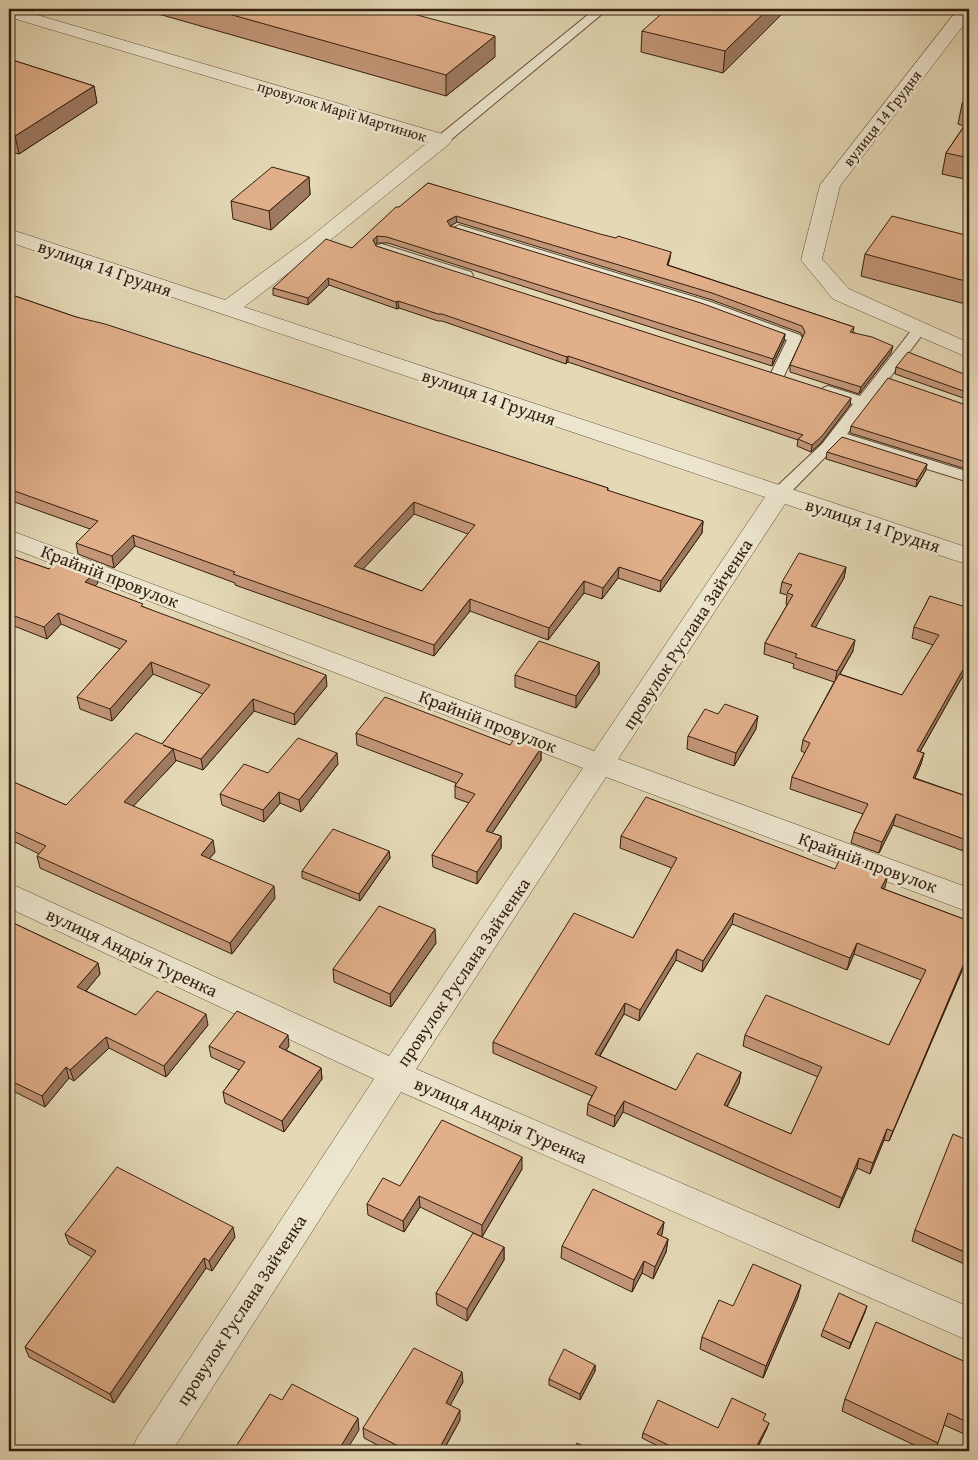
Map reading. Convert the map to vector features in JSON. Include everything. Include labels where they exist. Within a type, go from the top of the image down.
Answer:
[{"type":"street","name":"вулиця 14 Грудня","points":[[968,9],[830,185],[811,260],[842,294],[969,351]]},
{"type":"street","name":"провулок Марії Мартинюк","points":[[9,12],[442,140]]},
{"type":"street","name":"провулок Марії Мартинюк","points":[[228,309],[315,243],[442,140]]},
{"type":"street","name":"вулиця 14 Грудня","points":[[9,235],[969,557]]},
{"type":"street","name":"провулок Руслана Зайченка","points":[[150,1451],[394,1074],[602,764],[779,494]]},
{"type":"street","name":"Крайній провулок","points":[[9,538],[602,764],[969,900]]},
{"type":"street","name":"вулиця Андрія Туренка","points":[[9,895],[394,1074],[969,1324]]},
{"type":"lane","points":[[442,140],[602,9]]},
{"type":"lane","points":[[456,228],[706,304],[795,338],[783,377],[759,369]]},
{"type":"lane","points":[[382,248],[477,278]]},
{"type":"lane","points":[[779,494],[828,448],[919,330]]},
{"type":"lane","points":[[882,377],[899,383]]},
{"type":"lane","points":[[816,387],[863,402]]},
{"type":"lane","points":[[838,436],[969,477]]},
{"type":"building","points":[[211,9],[395,9],[495,36],[446,75]]},
{"type":"building","points":[[667,9],[768,9],[725,51],[642,31]]},
{"type":"building","points":[[9,59],[94,86],[15,136],[9,134]]},
{"type":"building","points":[[969,93],[969,105],[962,104]]},
{"type":"building","points":[[969,119],[969,158],[946,153]]},
{"type":"building","points":[[272,167],[309,177],[269,211],[231,201]]},
{"type":"building","points":[[428,183],[600,234],[616,238],[618,236],[671,252],[667,265],[854,327],[850,332],[872,337],[893,346],[861,387],[790,365],[805,332],[802,326],[712,293],[456,216],[447,221],[450,226],[701,303],[785,334],[773,359],[387,237],[377,236],[373,240],[376,246],[851,398],[822,436],[812,445],[798,439],[803,435],[442,314],[396,302],[328,278],[308,298],[273,288],[326,239],[352,248],[396,207],[399,207]]},
{"type":"building","points":[[892,216],[969,236],[969,282],[865,254]]},
{"type":"building","points":[[9,294],[608,488],[607,490],[703,521],[661,581],[619,567],[603,588],[584,581],[549,628],[470,599],[434,645],[233,574],[235,572],[133,535],[112,556],[76,543],[98,521],[9,489]],"holes":[[[414,502],[475,525],[422,591],[354,566]]]},
{"type":"building","points":[[908,352],[969,376],[969,393],[896,367]]},
{"type":"building","points":[[888,378],[969,406],[969,463],[851,426]]},
{"type":"building","points":[[842,437],[927,464],[917,480],[827,452]]},
{"type":"building","points":[[799,553],[846,567],[811,626],[855,640],[837,671],[795,657],[797,654],[765,643],[793,595],[787,593],[792,585],[782,582]]},
{"type":"building","points":[[9,555],[49,569],[60,558],[96,572],[85,582],[143,604],[141,606],[326,675],[294,714],[253,699],[201,759],[163,745],[173,749],[124,802],[213,840],[201,855],[274,886],[230,943],[37,856],[46,846],[9,829],[9,780],[66,805],[136,733],[162,744],[210,685],[151,662],[110,709],[77,697],[127,641],[58,613],[44,627],[9,614]]},
{"type":"building","points":[[930,596],[969,608],[969,659],[917,751],[924,753],[913,778],[969,797],[969,841],[896,814],[882,842],[854,832],[868,804],[792,777],[810,743],[803,740],[839,674],[902,695],[939,635],[914,627]]},
{"type":"building","points":[[539,641],[599,662],[576,696],[515,675]]},
{"type":"building","points":[[385,697],[510,745],[518,733],[541,748],[486,831],[501,836],[477,872],[432,855],[475,794],[455,786],[463,774],[356,733]]},
{"type":"building","points":[[725,704],[758,716],[736,753],[688,736],[705,709],[718,714]]},
{"type":"building","points":[[298,738],[337,753],[299,800],[279,792],[263,810],[220,794],[244,764],[268,773]]},
{"type":"building","points":[[646,797],[835,869],[842,855],[871,865],[869,868],[888,875],[881,888],[969,921],[969,955],[893,1131],[887,1129],[873,1163],[859,1158],[842,1198],[624,1101],[615,1116],[588,1104],[597,1087],[493,1042],[574,913],[633,938],[677,858],[621,836]],"holes":[[[734,913],[850,958],[857,943],[926,970],[889,1045],[766,995],[745,1035],[822,1067],[791,1134],[724,1105],[741,1072],[697,1053],[676,1090],[595,1054],[625,1003],[640,1010],[677,949],[703,961]]]},
{"type":"building","points":[[333,829],[389,851],[359,894],[302,871]]},
{"type":"building","points":[[379,906],[435,929],[390,994],[333,969]]},
{"type":"building","points":[[9,921],[98,963],[77,987],[136,1015],[157,991],[206,1014],[164,1066],[106,1037],[70,1070],[66,1067],[42,1096],[9,1080],[9,983],[14,977],[9,975]]},
{"type":"building","points":[[237,1011],[288,1035],[279,1047],[321,1068],[282,1121],[223,1092],[245,1062],[209,1046]]},
{"type":"building","points":[[442,1120],[522,1157],[482,1225],[419,1196],[403,1221],[367,1204],[383,1178],[400,1186]]},
{"type":"building","points":[[953,1134],[969,1141],[969,1254],[915,1230]]},
{"type":"building","points":[[117,1167],[233,1227],[209,1261],[204,1258],[110,1394],[25,1347],[96,1251],[65,1234]]},
{"type":"building","points":[[593,1189],[664,1222],[657,1234],[668,1239],[655,1267],[644,1261],[634,1280],[562,1246]]},
{"type":"building","points":[[473,1233],[504,1247],[467,1309],[436,1293]]},
{"type":"building","points":[[753,1264],[801,1285],[766,1366],[702,1337],[719,1300],[733,1306]]},
{"type":"building","points":[[839,1293],[867,1306],[851,1343],[823,1330]]},
{"type":"building","points":[[876,1322],[968,1363],[969,1358],[969,1423],[948,1413],[938,1443],[845,1399]]},
{"type":"building","points":[[414,1348],[462,1372],[446,1403],[460,1410],[438,1451],[408,1451],[363,1428]]},
{"type":"building","points":[[564,1349],[595,1365],[580,1394],[549,1379]]},
{"type":"building","points":[[292,1384],[358,1418],[338,1451],[233,1451],[270,1394],[282,1400]]},
{"type":"building","points":[[732,1398],[766,1414],[763,1420],[769,1423],[754,1451],[681,1451],[643,1433],[658,1400],[718,1428]]},
{"type":"building","points":[[577,1443],[593,1451],[573,1451]]},
{"type":"building","points":[[808,1447],[817,1451],[807,1451]]}]
